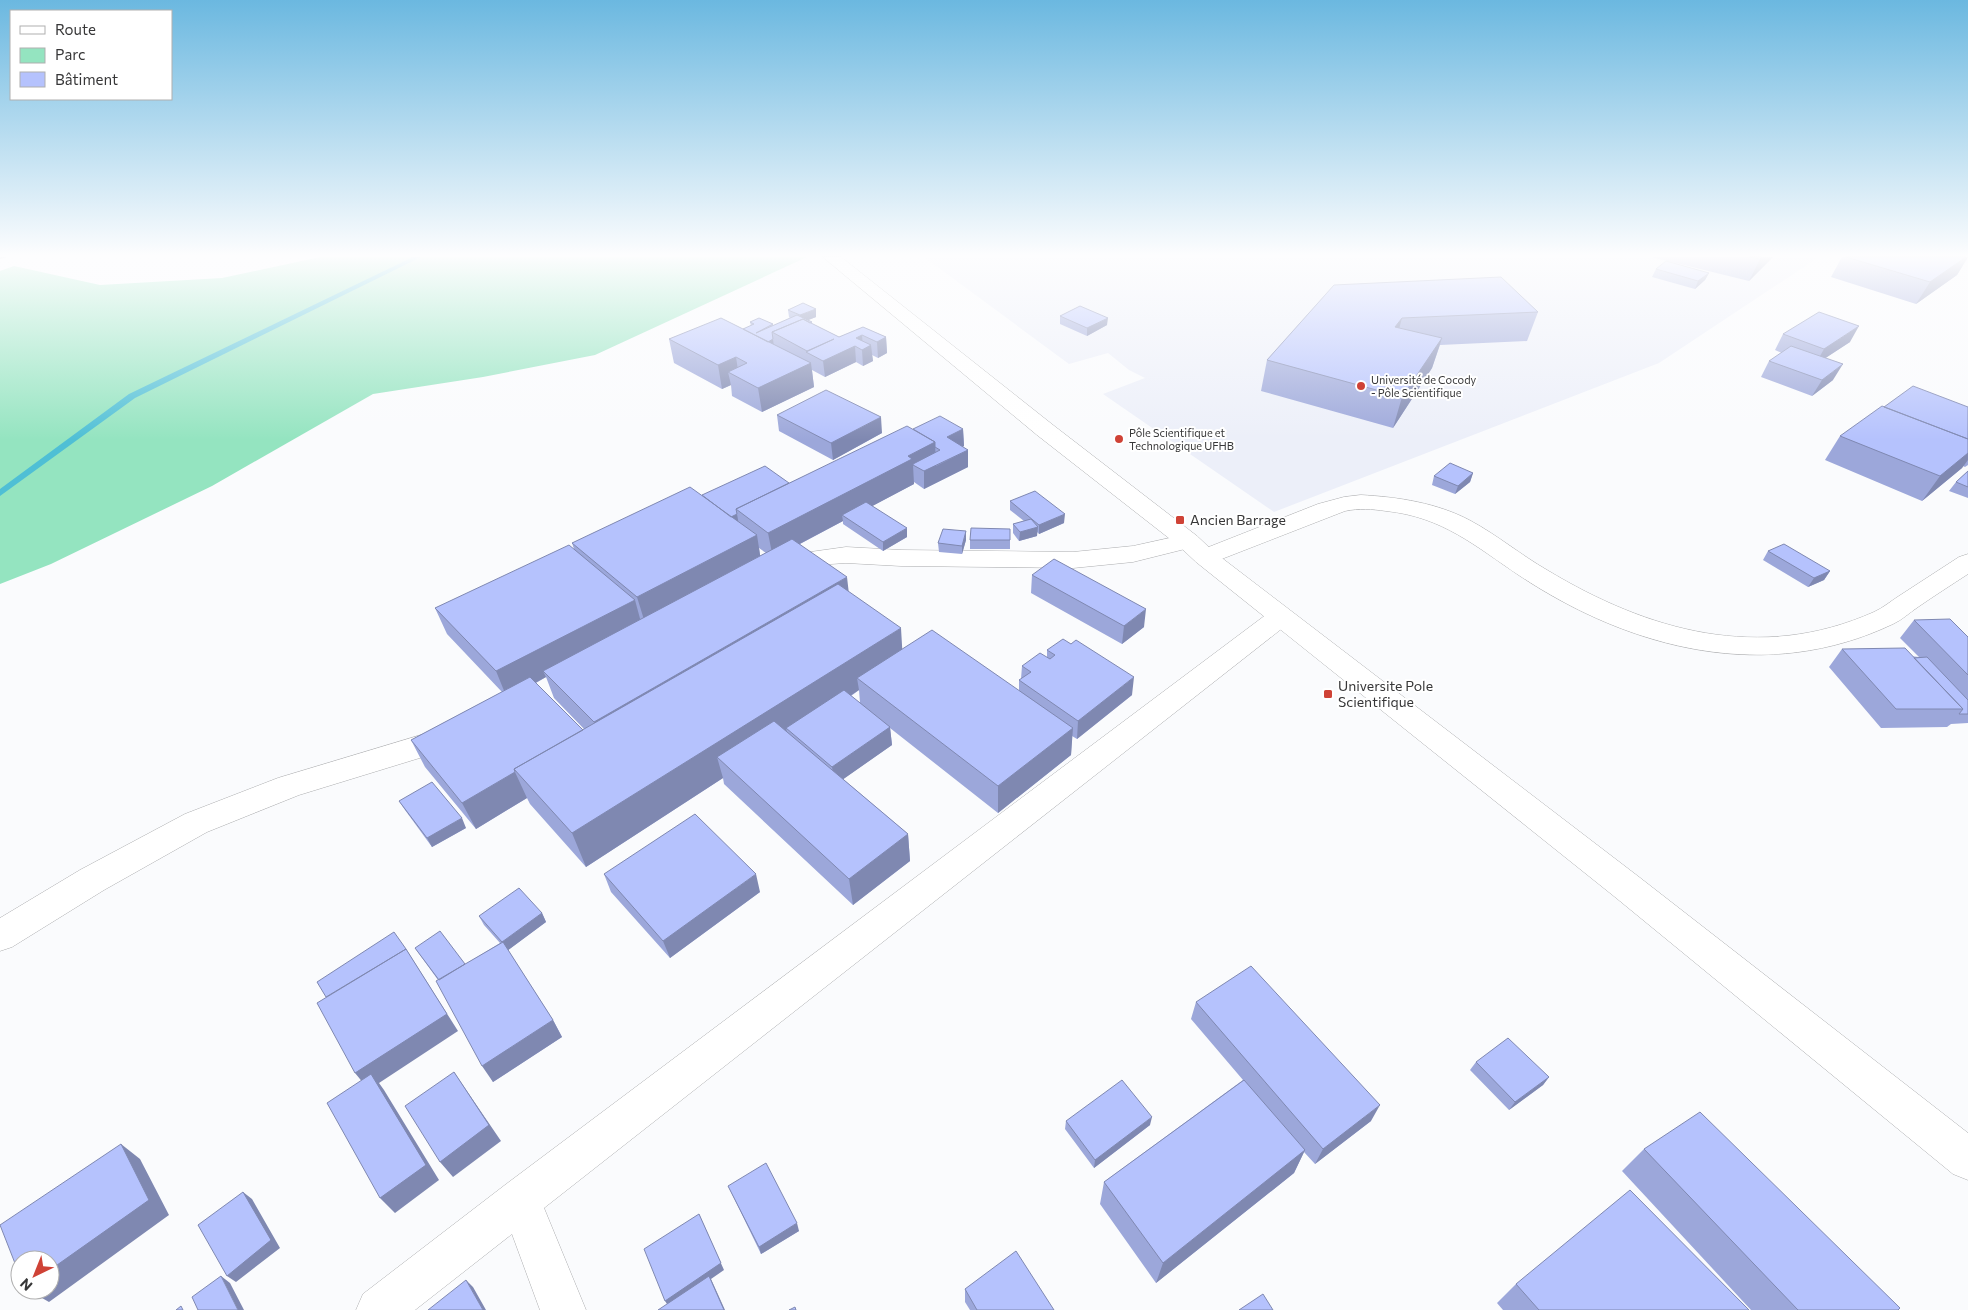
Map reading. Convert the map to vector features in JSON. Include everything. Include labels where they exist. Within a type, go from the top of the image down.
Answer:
[{"type":"street","points":[[907,318],[1280,617],[1627,887],[1968,1159]]},
{"type":"street","points":[[761,578],[812,558],[846,555],[901,558],[1073,560],[1196,549],[1331,508],[1358,502],[1383,503],[1408,507],[1443,518],[1471,531],[1547,582],[1585,604],[1635,626],[1684,640],[1725,646],[1760,647],[1815,640],[1860,628],[1884,618],[1968,562]]},
{"type":"street","points":[[379,1310],[1280,617]]},
{"type":"street","points":[[0,936],[92,880],[196,823],[289,786],[473,730]]},
{"type":"street","points":[[520,1200],[562,1310]]},
{"type":"shaded area","points":[[1007,318],[1727,318],[1659,363],[1274,512],[1103,394],[1145,378],[1129,370],[1108,353],[1069,364]]},
{"type":"green space","points":[[0,318],[675,318],[595,355],[483,377],[373,394],[212,486],[51,564],[0,584]]},
{"type":"building","points":[[721,318],[811,363],[758,388],[728,372],[747,363],[736,357],[718,365],[669,339]]},
{"type":"building","points":[[759,318],[773,324],[756,333],[790,318],[804,318],[812,322],[810,323],[803,319],[772,332],[773,339],[768,342],[743,329],[754,324],[750,322]]},
{"type":"building","points":[[1065,318],[1108,318],[1087,328]]},
{"type":"building","points":[[1304,318],[1402,318],[1395,327],[1442,338],[1402,397],[1267,360]]},
{"type":"building","points":[[1809,318],[1837,318],[1859,326],[1824,349],[1783,334]]},
{"type":"building","points":[[803,319],[839,337],[863,327],[886,337],[877,342],[862,335],[856,338],[871,345],[862,350],[855,346],[823,361],[806,352],[834,339],[807,351],[772,332]]},
{"type":"building","points":[[1791,346],[1843,364],[1822,380],[1769,361]]},
{"type":"building","points":[[1913,386],[1968,407],[1968,439],[1884,407]]},
{"type":"building","points":[[826,390],[881,417],[831,443],[777,415]]},
{"type":"building","points":[[1882,406],[1968,439],[1968,453],[1940,476],[1840,436]]},
{"type":"building","points":[[940,416],[963,429],[947,437],[968,450],[924,471],[913,464],[940,450],[935,447],[935,442],[913,429]]},
{"type":"building","points":[[907,426],[935,442],[908,456],[912,459],[768,533],[736,509]]},
{"type":"building","points":[[1450,463],[1473,473],[1458,486],[1434,476]]},
{"type":"building","points":[[765,466],[789,483],[736,509],[737,514],[731,517],[702,495]]},
{"type":"building","points":[[1968,471],[1968,487],[1956,482]]},
{"type":"building","points":[[690,487],[757,535],[637,597],[572,543]]},
{"type":"building","points":[[1035,491],[1065,514],[1039,525],[1010,501]]},
{"type":"building","points":[[866,502],[907,528],[883,542],[842,515]]},
{"type":"building","points":[[1031,519],[1038,527],[1020,532],[1013,524]]},
{"type":"building","points":[[971,528],[1010,529],[1010,540],[970,540]]},
{"type":"building","points":[[943,529],[966,531],[962,546],[938,543]]},
{"type":"building","points":[[792,539],[847,577],[594,722],[543,671]]},
{"type":"building","points":[[1784,544],[1830,571],[1814,578],[1768,551]]},
{"type":"building","points":[[569,545],[635,600],[496,671],[435,608]]},
{"type":"building","points":[[1054,559],[1146,609],[1124,626],[1032,575]]},
{"type":"building","points":[[838,584],[901,628],[572,833],[514,769]]},
{"type":"building","points":[[1950,619],[1968,637],[1968,675],[1914,620]]},
{"type":"building","points":[[932,630],[1073,728],[998,786],[857,678]]},
{"type":"building","points":[[1063,639],[1071,644],[1076,640],[1134,677],[1078,721],[1019,680],[1031,672],[1022,666],[1040,653],[1050,659],[1055,655],[1047,650]]},
{"type":"building","points":[[1905,648],[1963,709],[1896,709],[1842,649]]},
{"type":"building","points":[[1927,657],[1968,700],[1968,714],[1959,714],[1963,709],[1914,658]]},
{"type":"building","points":[[530,677],[583,730],[514,769],[515,772],[462,803],[411,740]]},
{"type":"building","points":[[844,690],[890,727],[832,767],[786,728]]},
{"type":"building","points":[[774,721],[908,834],[849,879],[717,757]]},
{"type":"building","points":[[432,782],[462,818],[427,838],[399,801]]},
{"type":"building","points":[[695,814],[756,874],[663,941],[604,874]]},
{"type":"building","points":[[519,888],[542,913],[502,942],[479,916]]},
{"type":"building","points":[[440,931],[465,964],[439,980],[415,948]]},
{"type":"building","points":[[394,932],[406,949],[326,997],[317,982]]},
{"type":"building","points":[[503,942],[553,1020],[482,1066],[436,981]]},
{"type":"building","points":[[406,949],[447,1014],[355,1073],[317,1003]]},
{"type":"building","points":[[1251,966],[1380,1105],[1323,1149],[1196,1002]]},
{"type":"building","points":[[1508,1038],[1549,1077],[1515,1102],[1476,1062]]},
{"type":"building","points":[[454,1072],[489,1125],[440,1162],[405,1106]]},
{"type":"building","points":[[371,1074],[426,1165],[380,1198],[327,1103]]},
{"type":"building","points":[[1122,1080],[1152,1117],[1095,1160],[1066,1121]]},
{"type":"building","points":[[1244,1080],[1305,1150],[1163,1263],[1104,1182]]},
{"type":"building","points":[[1700,1112],[1900,1308],[1898,1310],[1798,1310],[1644,1149]]},
{"type":"building","points":[[121,1144],[149,1200],[60,1263],[60,1250],[10,1250],[0,1225]]},
{"type":"building","points":[[766,1163],[797,1223],[759,1247],[728,1186]]},
{"type":"building","points":[[1630,1190],[1749,1310],[1539,1310],[1516,1284]]},
{"type":"building","points":[[243,1192],[271,1240],[227,1276],[198,1225]]},
{"type":"building","points":[[699,1214],[721,1263],[665,1301],[644,1249]]},
{"type":"building","points":[[1016,1251],[1054,1310],[977,1310],[965,1289]]},
{"type":"building","points":[[221,1276],[238,1310],[198,1310],[192,1297]]},
{"type":"building","points":[[709,1276],[724,1310],[658,1310]]},
{"type":"building","points":[[466,1280],[483,1310],[428,1310]]},
{"type":"building","points":[[1263,1294],[1273,1310],[1239,1310]]},
{"type":"waterway","points":[[0,493],[132,396],[292,318]]},
{"type":"place","name":"Université de Cocody - Pôle Scientifique","points":[[1361,386]]},
{"type":"place","name":"Pôle Scientifique et Technologique UFHB","points":[[1119,439]]},
{"type":"place","name":"Ancien Barrage","points":[[1180,520]]},
{"type":"place","name":"Universite Pole Scientifique","points":[[1328,694]]}]
